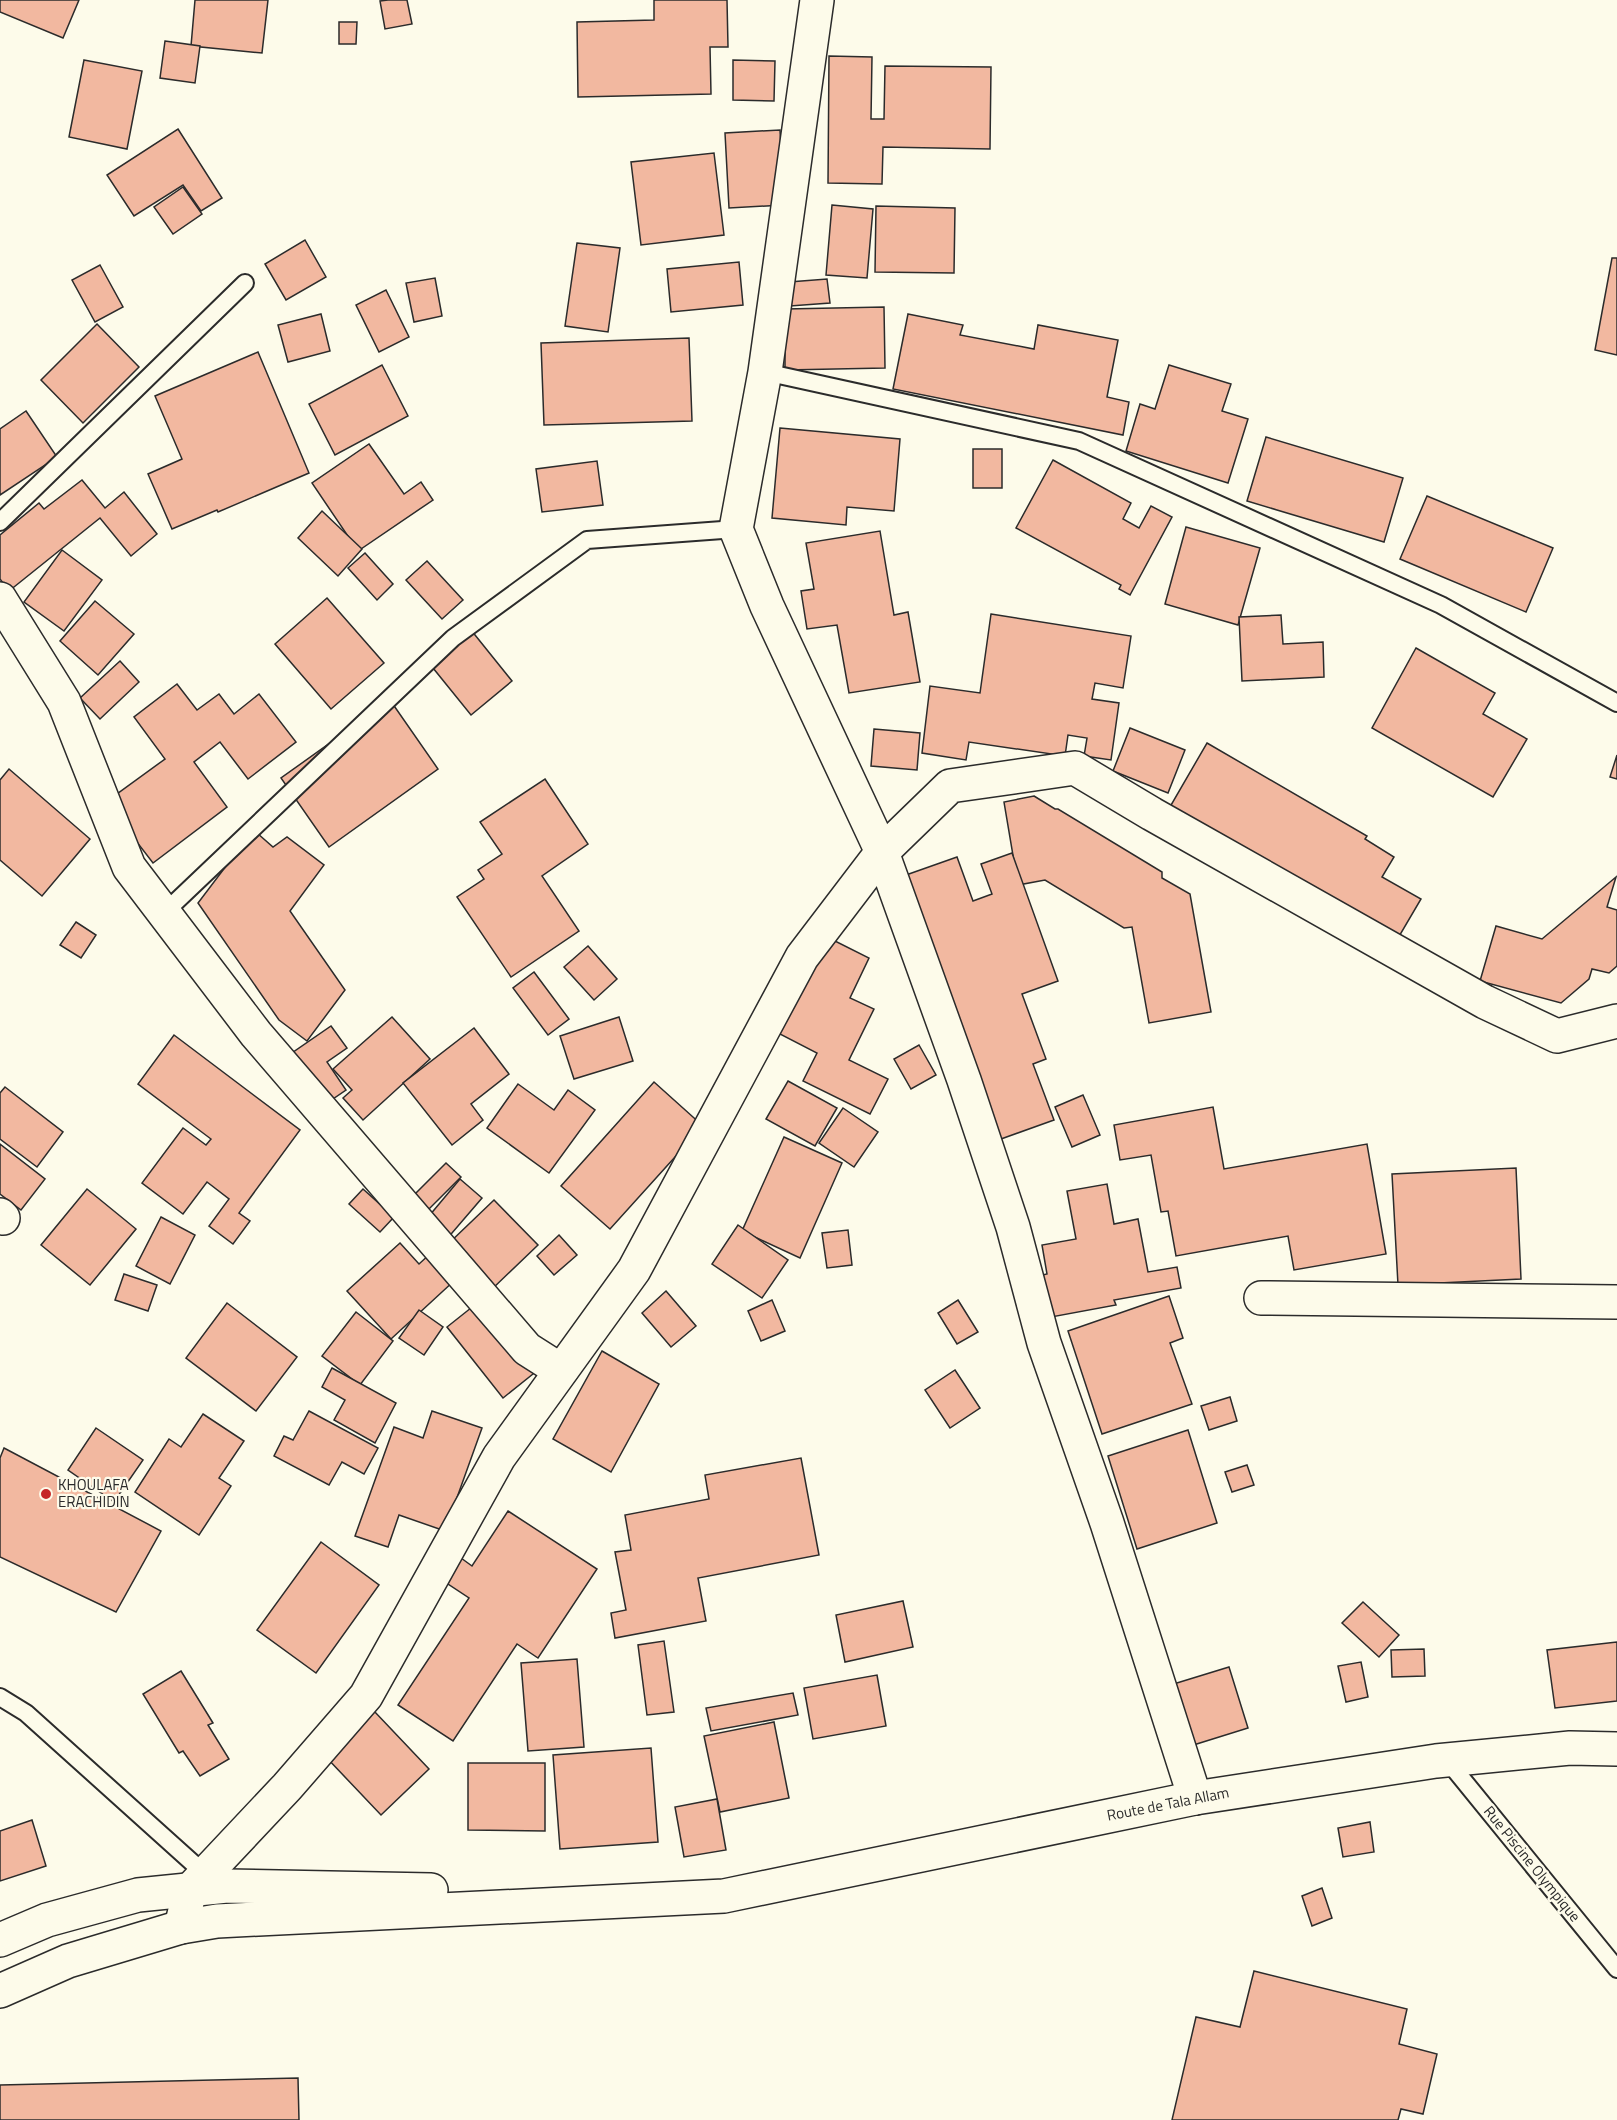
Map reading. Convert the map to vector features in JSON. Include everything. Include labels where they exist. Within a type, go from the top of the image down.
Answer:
[{"type":"street","points":[[817,0],[765,372],[736,529],[766,606],[882,852],[960,1069],[1013,1227],[1044,1343],[1107,1523],[1195,1798]]},
{"type":"street","points":[[0,599],[64,702],[129,867],[256,1034],[527,1349],[549,1364],[562,1369]]},
{"type":"street","points":[[181,1927],[197,1882],[287,1786],[366,1696],[499,1457],[634,1270],[802,957],[882,852],[950,786],[1075,768],[1485,1002],[1557,1036],[1617,1021]]},
{"type":"street","points":[[1261,1298],[1617,1302]]},
{"type":"street","name":"Route de Tala Allam","points":[[724,1896],[1195,1798],[1446,1760],[1570,1749],[1617,1749]]},
{"type":"street","points":[[0,1940],[47,1920],[138,1895],[197,1882],[227,1886],[724,1896]]},
{"type":"street","points":[[0,1991],[68,1961],[181,1927],[217,1921],[724,1896]]},
{"type":"lane","points":[[0,522],[244,283]]},
{"type":"lane","points":[[765,372],[1079,441],[1441,605],[1617,702]]},
{"type":"lane","points":[[164,913],[453,638],[587,540],[736,529]]},
{"type":"lane","points":[[0,1697],[26,1713],[197,1882]]},
{"type":"lane","name":"Rue Piscine Olympique","points":[[1446,1760],[1617,1968]]},
{"type":"building","points":[[0,0],[79,0],[63,38],[0,12]]},
{"type":"building","points":[[195,0],[268,0],[262,53],[191,46]]},
{"type":"building","points":[[407,0],[412,24],[385,29],[380,1]]},
{"type":"building","points":[[654,0],[727,0],[728,47],[710,47],[711,94],[578,97],[577,22],[654,20]]},
{"type":"building","points":[[339,22],[357,22],[356,44],[339,44]]},
{"type":"building","points":[[165,41],[200,46],[195,83],[160,78]]},
{"type":"building","points":[[829,56],[872,57],[871,119],[884,119],[885,66],[991,67],[990,149],[883,147],[882,184],[828,183]]},
{"type":"building","points":[[84,60],[142,71],[127,149],[69,137]]},
{"type":"building","points":[[733,60],[775,61],[774,101],[733,100]]},
{"type":"building","points":[[178,129],[222,198],[201,211],[183,185],[134,216],[107,175]]},
{"type":"building","points":[[780,130],[784,205],[729,208],[725,133]]},
{"type":"building","points":[[714,153],[724,235],[641,245],[631,162]]},
{"type":"building","points":[[183,187],[202,214],[173,234],[154,207]]},
{"type":"building","points":[[832,205],[873,209],[867,278],[826,275]]},
{"type":"building","points":[[876,206],[955,208],[954,273],[875,272]]},
{"type":"building","points":[[305,240],[326,277],[286,300],[265,264]]},
{"type":"building","points":[[577,243],[620,248],[608,332],[565,326]]},
{"type":"building","points":[[1612,258],[1617,258],[1617,355],[1595,350]]},
{"type":"building","points":[[739,262],[743,305],[671,312],[667,269]]},
{"type":"building","points":[[100,265],[123,307],[95,322],[72,280]]},
{"type":"building","points":[[435,278],[442,316],[414,322],[406,283]]},
{"type":"building","points":[[827,279],[830,303],[790,306],[789,282]]},
{"type":"building","points":[[386,290],[409,337],[379,352],[356,305]]},
{"type":"building","points":[[884,307],[885,368],[785,370],[785,309]]},
{"type":"building","points":[[321,314],[330,351],[288,362],[278,325]]},
{"type":"building","points":[[908,314],[963,325],[960,335],[1034,349],[1038,325],[1118,340],[1107,397],[1129,402],[1123,435],[893,389]]},
{"type":"building","points":[[97,324],[139,367],[83,423],[41,380]]},
{"type":"building","points":[[689,338],[692,421],[544,425],[541,343]]},
{"type":"building","points":[[258,352],[309,473],[172,529],[148,474],[182,459],[155,396]]},
{"type":"building","points":[[382,365],[408,416],[335,455],[309,404]]},
{"type":"building","points":[[1169,365],[1231,384],[1222,411],[1248,419],[1228,483],[1126,451],[1140,404],[1155,409]]},
{"type":"building","points":[[26,411],[57,457],[0,495],[0,429]]},
{"type":"building","points":[[780,428],[900,439],[894,511],[847,507],[846,525],[772,518]]},
{"type":"building","points":[[1266,437],[1403,478],[1384,542],[1247,501]]},
{"type":"building","points":[[369,444],[404,494],[421,482],[433,500],[358,551],[312,483]]},
{"type":"building","points":[[973,449],[1002,449],[1002,488],[973,488]]},
{"type":"building","points":[[1053,460],[1131,503],[1123,519],[1139,528],[1151,506],[1172,517],[1130,595],[1119,589],[1121,585],[1016,528]]},
{"type":"building","points":[[597,461],[603,505],[542,512],[536,469]]},
{"type":"building","points":[[82,480],[105,508],[124,492],[157,534],[131,556],[100,518],[9,591],[0,579],[0,535],[39,503],[44,509]]},
{"type":"building","points":[[1427,496],[1553,548],[1526,612],[1400,559]]},
{"type":"building","points":[[322,511],[362,549],[338,576],[298,538]]},
{"type":"building","points":[[1186,527],[1260,548],[1238,625],[1165,604]]},
{"type":"building","points":[[880,531],[894,615],[908,612],[920,682],[849,693],[837,625],[807,629],[801,591],[814,589],[806,543]]},
{"type":"building","points":[[62,550],[102,580],[64,631],[24,602]]},
{"type":"building","points":[[365,553],[393,584],[377,600],[348,568]]},
{"type":"building","points":[[427,561],[463,600],[442,619],[406,580]]},
{"type":"building","points":[[327,598],[384,663],[331,709],[275,644]]},
{"type":"building","points":[[95,601],[134,634],[98,675],[60,641]]},
{"type":"building","points":[[991,614],[1131,636],[1123,688],[1095,683],[1092,699],[1119,703],[1111,760],[1084,756],[1087,738],[1068,735],[1065,756],[969,742],[966,760],[922,753],[930,686],[980,693]]},
{"type":"building","points":[[1281,615],[1283,644],[1323,642],[1324,677],[1242,681],[1239,617]]},
{"type":"building","points":[[471,630],[512,681],[471,715],[429,663]]},
{"type":"building","points":[[1416,648],[1495,693],[1483,714],[1527,739],[1493,797],[1372,728]]},
{"type":"building","points":[[120,661],[139,682],[100,719],[80,698]]},
{"type":"building","points":[[177,684],[197,710],[219,694],[234,714],[259,694],[296,742],[248,779],[220,742],[194,762],[227,807],[153,863],[106,802],[165,759],[134,717]]},
{"type":"building","points":[[390,700],[438,769],[329,847],[281,778]]},
{"type":"building","points":[[1130,728],[1185,750],[1168,793],[1113,771]]},
{"type":"building","points":[[874,729],[920,733],[917,770],[871,766]]},
{"type":"building","points":[[1207,743],[1367,836],[1365,839],[1394,857],[1382,877],[1421,899],[1394,945],[1167,812]]},
{"type":"building","points":[[1617,755],[1617,779],[1610,777]]},
{"type":"building","points":[[9,769],[90,839],[42,896],[0,860],[0,780]]},
{"type":"building","points":[[545,779],[588,844],[542,876],[579,931],[511,977],[457,897],[484,879],[478,870],[502,854],[480,822]]},
{"type":"building","points":[[1034,796],[1162,872],[1162,878],[1190,894],[1211,1012],[1149,1023],[1132,927],[1124,928],[1045,880],[1018,885],[1004,802]]},
{"type":"building","points":[[257,833],[273,847],[287,837],[324,865],[290,911],[345,990],[307,1041],[279,1020],[198,903],[245,841]]},
{"type":"building","points":[[1012,853],[1058,981],[1022,994],[1046,1059],[1033,1064],[1054,1120],[1001,1139],[906,875],[957,857],[973,901],[992,894],[981,864]]},
{"type":"building","points":[[1616,877],[1607,907],[1617,910],[1617,966],[1609,973],[1592,969],[1589,979],[1561,1003],[1480,981],[1496,926],[1542,939]]},
{"type":"building","points":[[76,922],[96,935],[81,958],[60,945]]},
{"type":"building","points":[[823,935],[869,958],[850,998],[874,1009],[849,1060],[888,1079],[870,1114],[803,1081],[817,1053],[776,1032]]},
{"type":"building","points":[[588,946],[617,979],[594,1000],[564,967]]},
{"type":"building","points":[[534,972],[569,1019],[548,1035],[513,988]]},
{"type":"building","points":[[392,1017],[430,1059],[363,1120],[343,1098],[352,1090],[333,1069]]},
{"type":"building","points":[[619,1017],[633,1061],[574,1079],[560,1036]]},
{"type":"building","points":[[331,1026],[347,1048],[327,1062],[346,1090],[324,1105],[289,1055]]},
{"type":"building","points":[[474,1028],[509,1074],[471,1104],[483,1120],[452,1145],[403,1083]]},
{"type":"building","points":[[174,1035],[300,1130],[239,1213],[250,1221],[233,1244],[209,1226],[229,1199],[207,1182],[183,1214],[142,1183],[183,1128],[206,1145],[211,1139],[138,1084]]},
{"type":"building","points":[[919,1045],[936,1075],[911,1089],[894,1059]]},
{"type":"building","points":[[788,1081],[837,1108],[815,1146],[766,1119]]},
{"type":"building","points":[[654,1082],[703,1126],[610,1229],[561,1186]]},
{"type":"building","points":[[518,1084],[554,1110],[568,1090],[595,1110],[549,1173],[487,1128]]},
{"type":"building","points":[[5,1087],[63,1132],[37,1167],[0,1139],[0,1093]]},
{"type":"building","points":[[1083,1095],[1100,1135],[1072,1147],[1055,1107]]},
{"type":"building","points":[[1213,1107],[1224,1169],[1367,1144],[1386,1254],[1294,1270],[1288,1236],[1176,1256],[1168,1211],[1161,1212],[1151,1155],[1120,1160],[1114,1125]]},
{"type":"building","points":[[843,1108],[878,1132],[854,1167],[819,1143]]},
{"type":"building","points":[[784,1137],[842,1163],[800,1258],[742,1231]]},
{"type":"building","points":[[0,1144],[45,1179],[21,1210],[0,1194]]},
{"type":"building","points":[[446,1163],[461,1177],[428,1210],[414,1195]]},
{"type":"building","points":[[1516,1168],[1521,1279],[1398,1285],[1392,1174]]},
{"type":"building","points":[[460,1179],[482,1198],[446,1240],[424,1222]]},
{"type":"building","points":[[1107,1184],[1114,1224],[1138,1219],[1148,1272],[1177,1267],[1181,1288],[1114,1300],[1116,1305],[1046,1318],[1038,1276],[1047,1274],[1042,1245],[1076,1239],[1067,1191]]},
{"type":"building","points":[[87,1189],[136,1229],[90,1285],[41,1245]]},
{"type":"building","points":[[363,1189],[394,1217],[380,1232],[349,1204]]},
{"type":"building","points":[[494,1200],[538,1245],[490,1291],[446,1246]]},
{"type":"building","points":[[161,1217],[195,1235],[170,1284],[136,1266]]},
{"type":"building","points":[[738,1225],[788,1260],[762,1298],[712,1264]]},
{"type":"building","points":[[848,1230],[852,1265],[827,1268],[822,1233]]},
{"type":"building","points":[[559,1235],[577,1255],[554,1275],[537,1256]]},
{"type":"building","points":[[400,1243],[419,1264],[431,1253],[455,1280],[391,1339],[347,1291]]},
{"type":"building","points":[[124,1274],[157,1285],[148,1311],[115,1300]]},
{"type":"building","points":[[666,1291],[696,1326],[671,1347],[642,1313]]},
{"type":"building","points":[[1169,1296],[1183,1338],[1170,1343],[1192,1404],[1102,1434],[1068,1331]]},
{"type":"building","points":[[481,1300],[538,1370],[503,1398],[447,1327]]},
{"type":"building","points":[[772,1300],[785,1331],[761,1341],[748,1311]]},
{"type":"building","points":[[958,1300],[978,1332],[957,1344],[938,1313]]},
{"type":"building","points":[[227,1303],[297,1357],[256,1411],[186,1358]]},
{"type":"building","points":[[419,1310],[443,1327],[424,1355],[399,1338]]},
{"type":"building","points":[[356,1312],[393,1341],[360,1385],[322,1356]]},
{"type":"building","points":[[602,1351],[659,1384],[611,1472],[553,1439]]},
{"type":"building","points":[[332,1368],[396,1403],[375,1443],[334,1420],[345,1400],[322,1387]]},
{"type":"building","points":[[955,1370],[980,1408],[950,1428],[925,1390]]},
{"type":"building","points":[[1230,1397],[1237,1421],[1209,1430],[1201,1406]]},
{"type":"building","points":[[309,1411],[378,1448],[364,1474],[342,1462],[329,1485],[274,1456],[284,1436],[293,1440]]},
{"type":"building","points":[[432,1411],[482,1428],[445,1531],[399,1515],[388,1547],[355,1536],[394,1427],[423,1438]]},
{"type":"building","points":[[203,1414],[244,1441],[219,1478],[231,1486],[199,1535],[135,1492],[169,1439],[181,1447]]},
{"type":"building","points":[[96,1428],[143,1460],[114,1502],[68,1470]]},
{"type":"building","points":[[1188,1430],[1217,1523],[1137,1549],[1108,1456]]},
{"type":"building","name":"KHOULAFA ERACHIDIN","points":[[4,1448],[161,1531],[116,1612],[0,1557],[0,1458]]},
{"type":"building","points":[[801,1458],[819,1555],[698,1578],[706,1621],[615,1638],[611,1613],[626,1610],[615,1552],[631,1550],[625,1515],[709,1499],[705,1475]]},
{"type":"building","points":[[1247,1465],[1254,1485],[1232,1492],[1225,1472]]},
{"type":"building","points":[[508,1511],[597,1569],[538,1658],[517,1644],[453,1741],[398,1705],[469,1598],[445,1582],[461,1558],[472,1566]]},
{"type":"building","points":[[321,1542],[379,1585],[316,1673],[257,1630]]},
{"type":"building","points":[[903,1601],[913,1647],[845,1662],[836,1615]]},
{"type":"building","points":[[1363,1602],[1399,1635],[1379,1657],[1342,1623]]},
{"type":"building","points":[[664,1641],[674,1712],[647,1715],[638,1645]]},
{"type":"building","points":[[1617,1642],[1617,1701],[1555,1708],[1547,1650]]},
{"type":"building","points":[[1424,1649],[1425,1676],[1392,1677],[1391,1650]]},
{"type":"building","points":[[577,1659],[584,1747],[528,1751],[521,1663]]},
{"type":"building","points":[[1361,1662],[1368,1697],[1346,1702],[1338,1666]]},
{"type":"building","points":[[1229,1667],[1248,1728],[1187,1747],[1167,1686]]},
{"type":"building","points":[[181,1671],[213,1723],[208,1725],[229,1759],[200,1776],[183,1751],[179,1753],[143,1694]]},
{"type":"building","points":[[877,1675],[886,1726],[813,1739],[804,1688]]},
{"type":"building","points":[[793,1693],[798,1715],[711,1731],[706,1708]]},
{"type":"building","points":[[374,1711],[429,1769],[381,1815],[326,1757]]},
{"type":"building","points":[[774,1722],[789,1798],[720,1812],[704,1736]]},
{"type":"building","points":[[651,1748],[658,1842],[560,1849],[553,1755]]},
{"type":"building","points":[[468,1763],[545,1763],[545,1831],[468,1830]]},
{"type":"building","points":[[717,1799],[726,1850],[684,1857],[675,1807]]},
{"type":"building","points":[[32,1820],[46,1866],[0,1881],[0,1831]]},
{"type":"building","points":[[1370,1822],[1374,1852],[1343,1857],[1338,1828]]},
{"type":"building","points":[[1322,1888],[1332,1918],[1312,1926],[1302,1896]]},
{"type":"building","points":[[1254,1971],[1407,2009],[1399,2044],[1437,2054],[1423,2114],[1401,2109],[1398,2120],[1172,2120],[1196,2017],[1240,2027]]},
{"type":"building","points":[[298,2078],[299,2120],[0,2120],[0,2085]]},
{"type":"place","name":"KHOULAFA ERACHIDIN","points":[[46,1494]]}]
